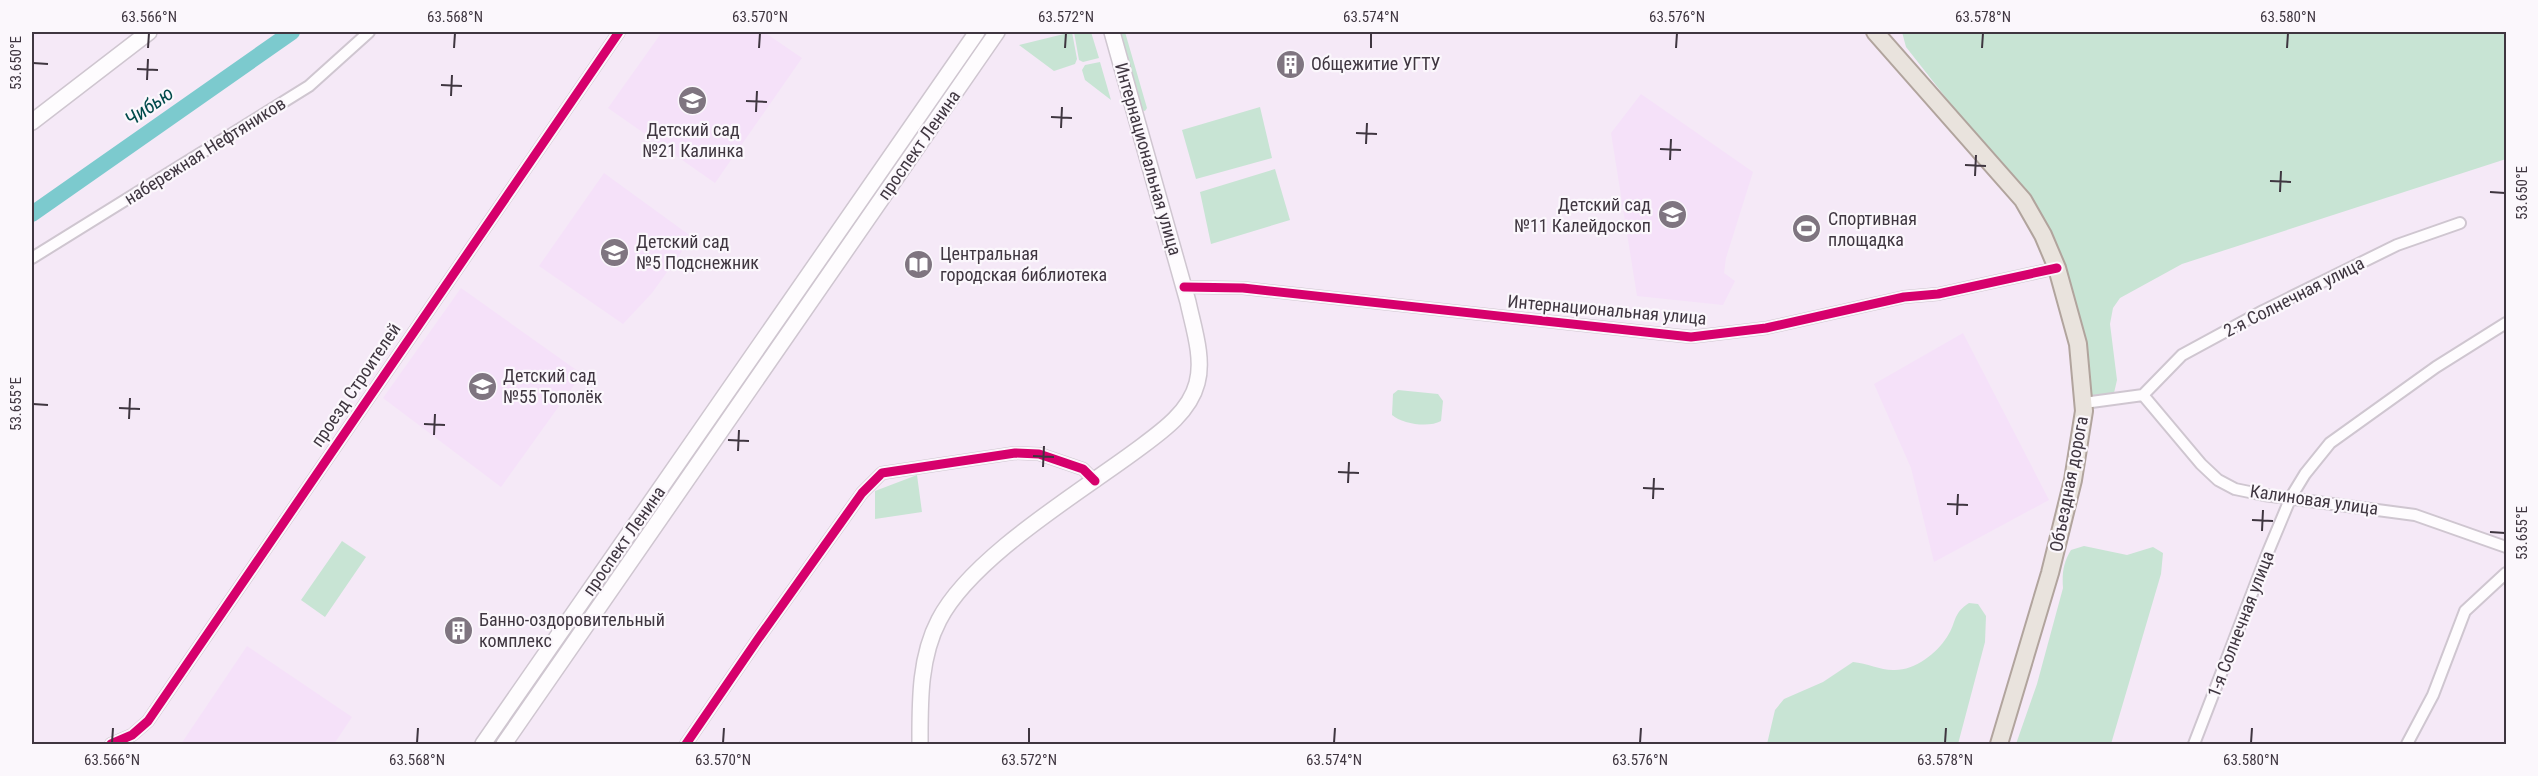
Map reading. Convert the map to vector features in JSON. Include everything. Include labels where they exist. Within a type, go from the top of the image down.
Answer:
[{"type":"main road","points":[[32,122],[149,32]]},
{"type":"main road","name":"проспект Ленина","points":[[483,744],[976,32]]},
{"type":"main road","name":"проспект Ленина","points":[[504,744],[997,32]]},
{"type":"main road","name":"Интернациональная улица","points":[[920,744],[920,697],[927,651],[938,621],[951,599],[1011,541],[1156,436],[1184,410],[1198,382],[1197,346],[1184,288],[1112,32]]},
{"type":"main road","name":"Объездная дорога","points":[[1875,32],[2023,200],[2043,235],[2057,268],[2078,344],[2084,403],[2079,450],[2062,527],[1999,744]]},
{"type":"main road","points":[[765,337],[779,347]]},
{"type":"street","name":"набережная Нефтяников","points":[[32,258],[309,86],[369,32]]},
{"type":"street","name":"проезд Строителей","points":[[111,744],[132,735],[148,721],[619,32]]},
{"type":"street","name":"2-я Солнечная улица","points":[[2143,395],[2182,355],[2263,311],[2397,245],[2460,223]]},
{"type":"street","name":"Интернациональная улица","points":[[1184,288],[1243,288],[1691,337],[1766,328],[1904,297],[1938,294],[2057,268]]},
{"type":"street","name":"1-я Солнечная улица","points":[[2194,744],[2291,497],[2304,474],[2330,443],[2436,367],[2506,323]]},
{"type":"street","points":[[2084,403],[2143,395]]},
{"type":"street","name":"Калиновая улица","points":[[2143,395],[2201,464],[2218,480],[2235,489],[2415,515],[2506,547]]},
{"type":"street","points":[[686,744],[862,493],[882,473],[1015,453],[1039,454],[1083,469],[1095,481]]},
{"type":"street","points":[[2407,744],[2433,695],[2465,611],[2506,573]]},
{"type":"shaded area","name":"Детский сад №21 Калинка","points":[[662,32],[764,32],[802,58],[715,183],[608,108]]},
{"type":"shaded area","points":[[1641,94],[1753,172],[1726,258],[1724,273],[1735,281],[1723,305],[1637,296],[1611,133]]},
{"type":"shaded area","name":"Детский сад №5 Подснежник","points":[[604,173],[692,237],[652,293],[623,324],[539,266]]},
{"type":"shaded area","name":"Детский сад №55 Тополёк","points":[[461,288],[582,374],[501,487],[383,398]]},
{"type":"shaded area","points":[[1963,333],[2049,500],[1934,562],[1911,468],[1874,384]]},
{"type":"shaded area","points":[[247,646],[352,717],[334,744],[181,744]]},
{"type":"green space","points":[[1072,32],[1077,59],[1075,64],[1054,71],[1019,45]]},
{"type":"green space","points":[[1074,32],[1091,32],[1099,58],[1083,62],[1079,60]]},
{"type":"green space","points":[[1118,32],[1125,32],[1147,108],[1145,111],[1141,110]]},
{"type":"green space","points":[[1902,32],[2506,32],[2506,159],[2182,264],[2120,298],[2113,308],[2110,324],[2117,380],[2114,393],[2094,397],[2090,393],[2077,305],[2061,259],[2020,192],[1906,47]]},
{"type":"green space","points":[[1100,62],[1111,100],[1085,80],[1082,70],[1085,65]]},
{"type":"green space","points":[[1260,107],[1272,158],[1196,179],[1182,130]]},
{"type":"green space","points":[[918,127],[923,130],[788,326],[784,326],[782,323]]},
{"type":"green space","points":[[1275,169],[1290,220],[1211,244],[1200,192]]},
{"type":"green space","points":[[764,351],[767,351],[650,524],[646,521]]},
{"type":"green space","points":[[1398,390],[1438,394],[1443,401],[1441,421],[1416,424],[1396,418],[1392,415],[1393,394]]},
{"type":"green space","points":[[917,475],[922,512],[875,519],[875,491]]},
{"type":"green space","points":[[342,541],[366,557],[325,617],[301,600]]},
{"type":"green space","points":[[2084,546],[2127,555],[2153,547],[2163,553],[2161,574],[2111,744],[2016,744],[2037,684],[2063,588],[2066,559],[2071,550]]},
{"type":"green space","points":[[1969,603],[1978,604],[1986,616],[1985,642],[1958,744],[1767,744],[1775,710],[1784,699],[1823,682],[1853,662],[1883,669],[1909,668],[1931,655],[1950,632],[1957,615]]},
{"type":"waterway","name":"Чибью","points":[[32,214],[292,32]]},
{"type":"cycle path","points":[[111,744],[132,735],[148,721],[619,32]]},
{"type":"cycle path","points":[[1184,287],[1243,288],[1691,337],[1766,328],[1904,297],[1938,294],[2057,268]]},
{"type":"cycle path","points":[[686,744],[862,493],[882,473],[1015,453],[1039,454],[1083,469],[1095,481]]},
{"type":"place","name":"Общежитие УГТУ","points":[[1290,64]]},
{"type":"place","name":"Детский сад №21 Калинка","points":[[693,101]]},
{"type":"place","name":"Детский сад №11 Калейдоскоп","points":[[1672,215]]},
{"type":"place","name":"Спортивная площадка","points":[[1807,229]]},
{"type":"place","name":"Детский сад №5 Подснежник","points":[[615,252]]},
{"type":"place","name":"Центральная городская библиотека","points":[[919,264]]},
{"type":"place","name":"Детский сад №55 Тополёк","points":[[482,386]]},
{"type":"place","name":"Банно-оздоровительный комплекс","points":[[458,630]]}]
